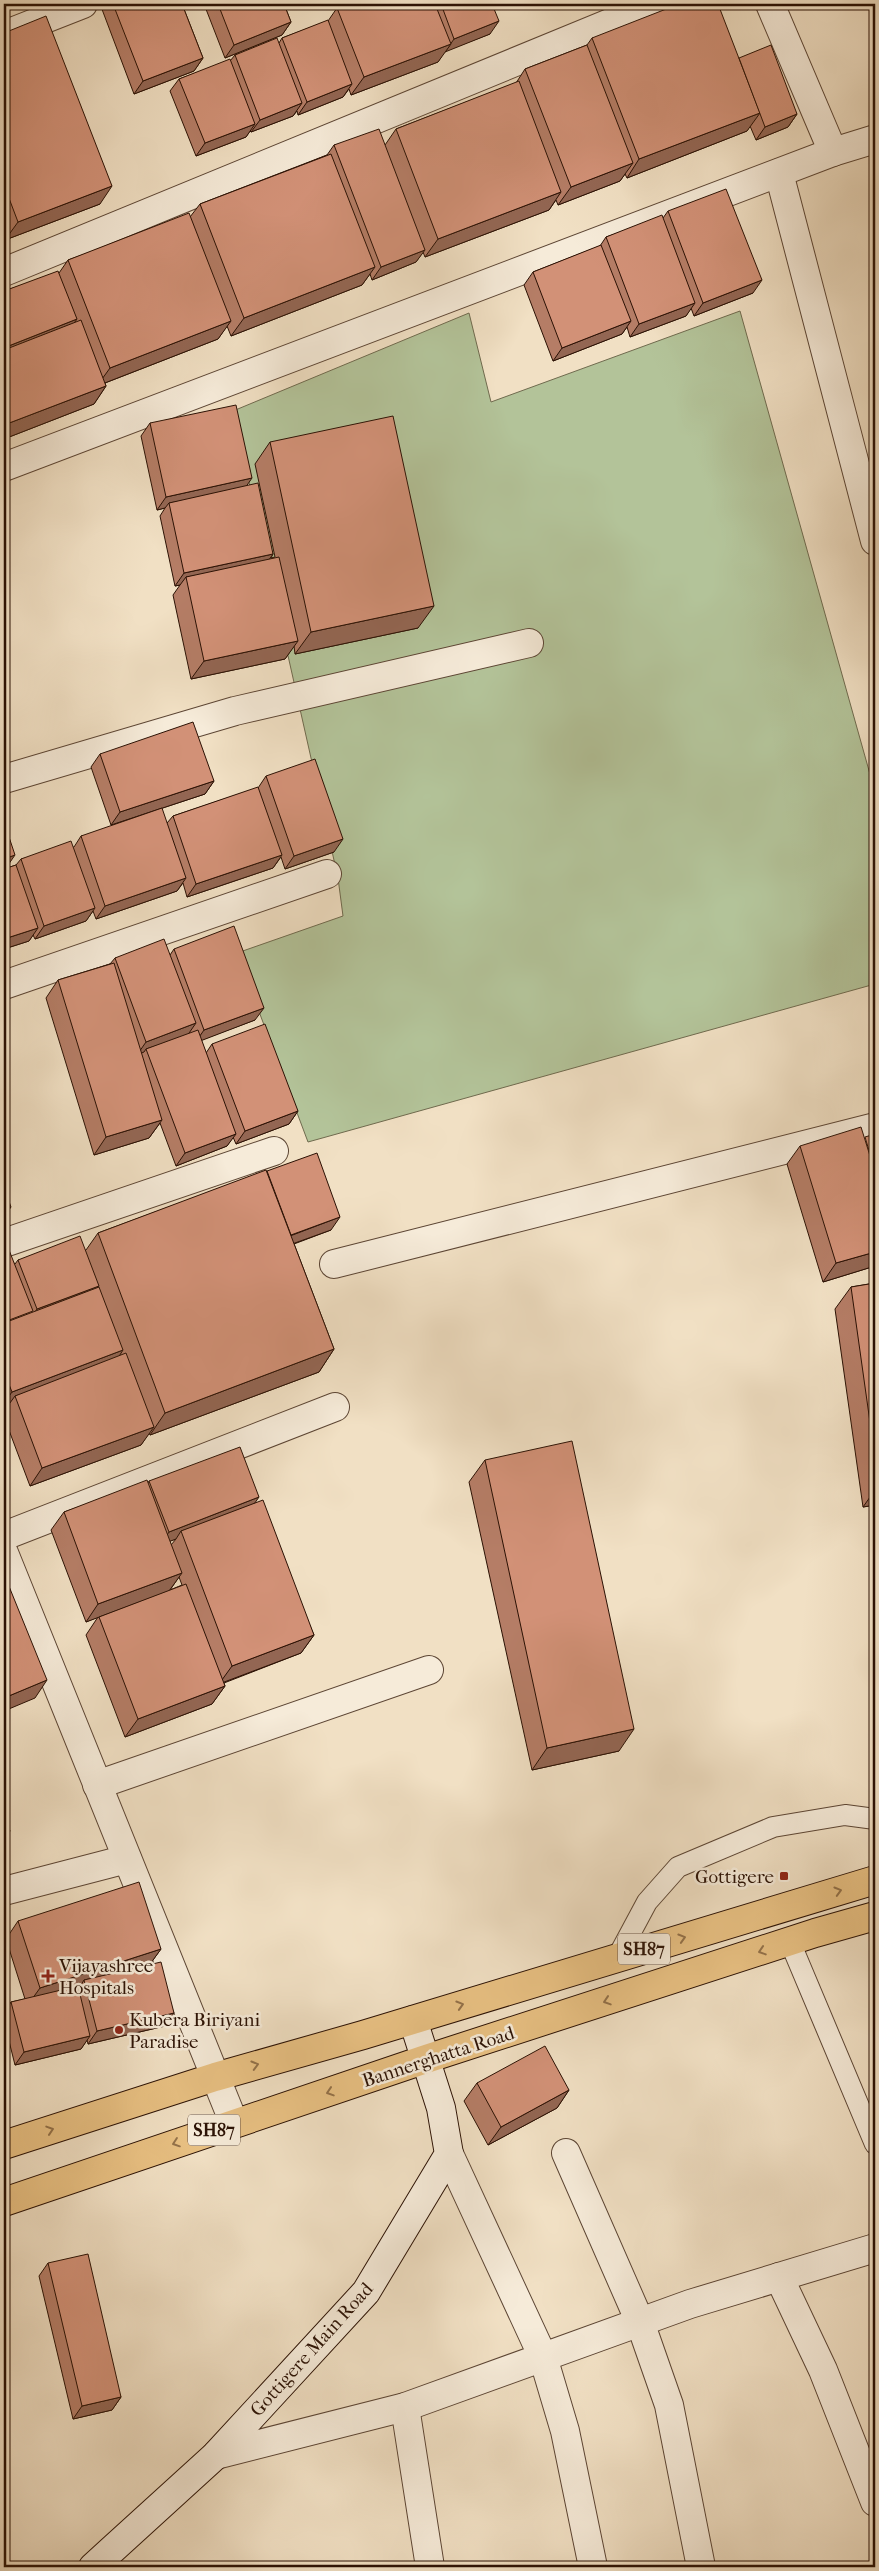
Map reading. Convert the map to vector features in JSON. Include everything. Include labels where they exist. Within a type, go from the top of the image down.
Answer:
[{"type":"main road","name":"SH87","points":[[4,2145],[215,2077],[413,2020],[875,1880]]},
{"type":"main road","name":"Bannerghatta Road","points":[[4,2202],[426,2059],[875,1916]]},
{"type":"street","points":[[4,35],[83,4]]},
{"type":"street","points":[[4,272],[656,4]]},
{"type":"street","points":[[770,4],[833,152]]},
{"type":"street","points":[[4,467],[833,152],[875,139]]},
{"type":"street","points":[[779,173],[875,541]]},
{"type":"street","points":[[4,779],[234,711],[529,643]]},
{"type":"street","points":[[4,985],[327,874]]},
{"type":"street","points":[[334,1264],[875,1127]]},
{"type":"street","points":[[4,1243],[274,1151]]},
{"type":"street","points":[[4,1536],[335,1408]]},
{"type":"street","points":[[4,1553],[234,2124]]},
{"type":"street","points":[[97,1785],[429,1670]]},
{"type":"street","points":[[4,1891],[127,1859]]},
{"type":"street","points":[[413,2020],[441,2108],[449,2154],[542,2357],[565,2431],[594,2567]]},
{"type":"street","points":[[566,2153],[640,2322],[669,2405],[702,2567]]},
{"type":"street","name":"Gottigere Main Road","points":[[94,2567],[216,2455],[366,2292],[449,2154]]},
{"type":"street","points":[[216,2455],[405,2406],[640,2322],[875,2248]]},
{"type":"street","points":[[779,2277],[823,2370],[875,2502]]},
{"type":"street","points":[[405,2406],[430,2567]]},
{"type":"lane","points":[[617,1958],[648,1902],[678,1867],[773,1827],[845,1815],[875,1819]]},
{"type":"lane","points":[[790,1942],[875,2144]]},
{"type":"green space","points":[[740,311],[875,792],[875,984],[308,1142],[237,953],[343,916],[338,878],[233,411],[469,313],[491,402]]},
{"type":"building","points":[[113,4],[182,4],[203,58],[143,81]]},
{"type":"building","points":[[218,4],[284,4],[291,22],[234,45]]},
{"type":"building","points":[[349,4],[435,4],[451,44],[364,77],[337,8]]},
{"type":"building","points":[[441,4],[492,4],[499,21],[454,39]]},
{"type":"building","points":[[679,4],[718,4],[760,113],[639,159],[592,38]]},
{"type":"building","points":[[46,16],[112,186],[18,222],[4,185],[4,33]]},
{"type":"building","points":[[328,20],[352,84],[307,102],[282,38]]},
{"type":"building","points":[[277,38],[302,103],[260,120],[235,55]]},
{"type":"building","points":[[587,45],[633,163],[571,187],[525,69]]},
{"type":"building","points":[[771,45],[797,114],[765,127],[739,58]]},
{"type":"building","points":[[230,59],[255,124],[205,143],[179,79]]},
{"type":"building","points":[[519,81],[561,192],[438,239],[396,129]]},
{"type":"building","points":[[379,129],[425,250],[381,267],[334,145]]},
{"type":"building","points":[[331,154],[375,267],[244,318],[200,204]]},
{"type":"building","points":[[726,189],[762,280],[703,303],[668,211]]},
{"type":"building","points":[[189,213],[231,321],[110,368],[68,260]]},
{"type":"building","points":[[662,215],[695,303],[639,324],[606,237]]},
{"type":"building","points":[[4,216],[8,226],[4,227]]},
{"type":"building","points":[[601,245],[631,321],[562,348],[533,272]]},
{"type":"building","points":[[58,271],[77,319],[6,347],[4,340],[4,291]]},
{"type":"building","points":[[81,320],[106,386],[4,425],[4,350]]},
{"type":"building","points":[[236,405],[252,478],[166,497],[150,423]]},
{"type":"building","points":[[393,416],[434,606],[311,632],[270,442]]},
{"type":"building","points":[[258,483],[273,554],[184,573],[169,503]]},
{"type":"building","points":[[279,557],[298,641],[204,661],[186,577]]},
{"type":"building","points":[[193,722],[214,781],[120,812],[100,754]]},
{"type":"building","points":[[315,759],[343,839],[294,856],[266,776]]},
{"type":"building","points":[[258,787],[282,855],[196,884],[173,816]]},
{"type":"building","points":[[162,808],[186,878],[105,906],[81,836]]},
{"type":"building","points":[[4,822],[15,855],[4,859]]},
{"type":"building","points":[[71,841],[95,908],[44,926],[21,859]]},
{"type":"building","points":[[16,865],[38,928],[4,939],[4,869]]},
{"type":"building","points":[[234,926],[264,1008],[204,1030],[174,949]]},
{"type":"building","points":[[164,939],[196,1023],[146,1042],[115,958]]},
{"type":"building","points":[[114,963],[162,1120],[106,1137],[58,980]]},
{"type":"building","points":[[265,1024],[298,1111],[245,1131],[212,1044]]},
{"type":"building","points":[[198,1030],[236,1134],[185,1153],[146,1049]]},
{"type":"building","points":[[861,1127],[875,1172],[875,1252],[836,1263],[800,1146]]},
{"type":"building","points":[[875,1134],[875,1171],[865,1137]]},
{"type":"building","points":[[317,1153],[340,1217],[291,1235],[267,1171]]},
{"type":"building","points":[[266,1170],[334,1349],[165,1413],[98,1233]]},
{"type":"building","points":[[4,1188],[11,1207],[4,1209]]},
{"type":"building","points":[[80,1236],[99,1286],[37,1309],[18,1260]]},
{"type":"building","points":[[9,1250],[33,1311],[4,1322],[4,1252]]},
{"type":"building","points":[[875,1283],[875,1458],[851,1287]]},
{"type":"building","points":[[99,1287],[123,1350],[12,1392],[4,1372],[4,1323]]},
{"type":"building","points":[[126,1353],[154,1427],[42,1468],[15,1396]]},
{"type":"building","points":[[572,1441],[634,1729],[547,1748],[485,1460]]},
{"type":"building","points":[[240,1447],[259,1497],[169,1532],[149,1481]]},
{"type":"building","points":[[147,1480],[182,1573],[98,1604],[64,1512]]},
{"type":"building","points":[[263,1500],[314,1635],[232,1666],[181,1531]]},
{"type":"building","points":[[4,1574],[47,1680],[4,1698]]},
{"type":"building","points":[[186,1584],[225,1686],[138,1719],[99,1617]]},
{"type":"building","points":[[4,1816],[10,1831],[4,1833]]},
{"type":"building","points":[[139,1882],[161,1949],[40,1988],[18,1921]]},
{"type":"building","points":[[161,1962],[174,2013],[97,2031],[84,1980]]},
{"type":"building","points":[[78,1986],[90,2036],[24,2052],[11,2002]]},
{"type":"building","points":[[545,2046],[569,2090],[501,2127],[477,2083]]},
{"type":"building","points":[[88,2254],[121,2397],[82,2406],[48,2263]]},
{"type":"place","name":"Gottigere","points":[[784,1876]]},
{"type":"place","name":"Vijayashree Hospitals","points":[[48,1976]]},
{"type":"place","name":"Kubera Biriyani Paradise","points":[[119,2030]]}]
